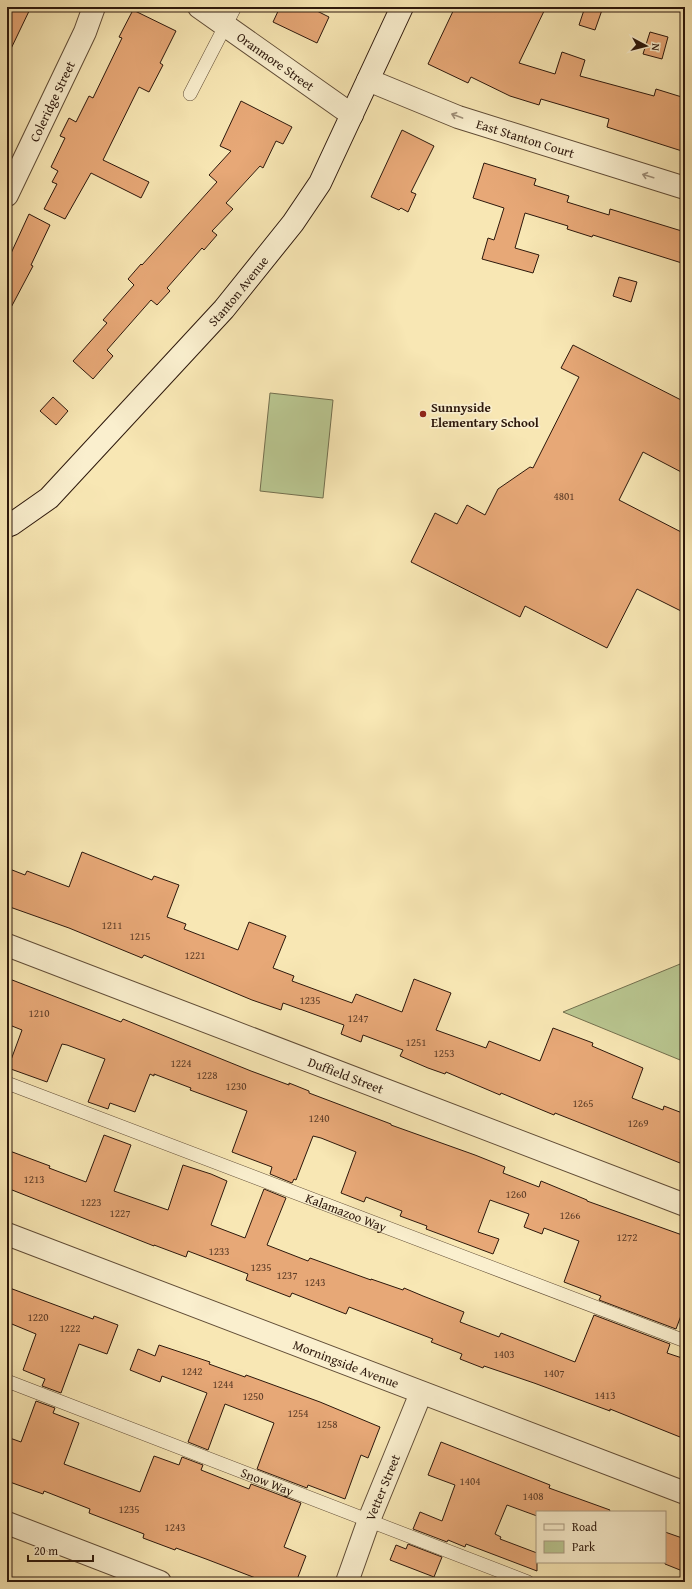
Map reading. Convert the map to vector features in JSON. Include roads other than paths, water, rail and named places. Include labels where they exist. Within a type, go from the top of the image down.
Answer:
[{"type":"street","name":"Coleridge Street","points":[[7,195],[84,32],[94,7]]},
{"type":"street","name":"Oranmore Street","points":[[199,7],[230,16],[352,115]]},
{"type":"street","name":"Stanton Avenue","points":[[7,526],[49,498],[224,309],[293,223],[320,184],[402,7]]},
{"type":"street","name":"East Stanton Court","points":[[368,80],[458,116],[685,188]]},
{"type":"street","name":"Duffield Street","points":[[7,945],[685,1205]]},
{"type":"street","name":"Morningside Avenue","points":[[7,1234],[685,1493]]},
{"type":"street","name":"Vetter Street","points":[[347,1582],[369,1520],[421,1393]]},
{"type":"street","points":[[7,1523],[160,1582]]},
{"type":"lane","points":[[190,94],[230,16]]},
{"type":"lane","name":"Kalamazoo Way","points":[[7,1084],[685,1341]]},
{"type":"lane","name":"Snow Way","points":[[7,1381],[528,1582]]},
{"type":"place","name":"Sunnyside Elementary School","points":[[423,414]]}]
